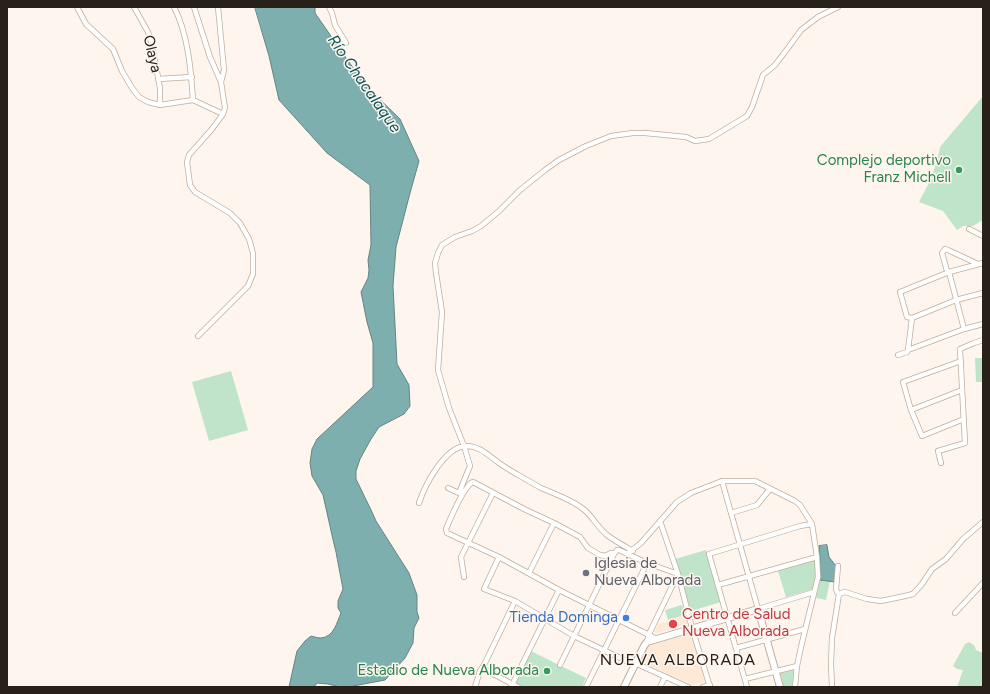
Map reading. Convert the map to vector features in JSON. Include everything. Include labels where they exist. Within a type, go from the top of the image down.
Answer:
[{"type":"main road","points":[[624,687],[644,646],[648,642],[657,638],[758,609],[780,687]]},
{"type":"street","points":[[77,7],[86,24],[113,48],[122,70],[139,97],[148,102],[160,105],[193,100],[223,114]]},
{"type":"street","name":"Olaya","points":[[134,7],[148,32],[152,45],[160,88],[160,105]]},
{"type":"street","points":[[174,7],[184,35],[192,77],[193,100]]},
{"type":"street","points":[[194,7],[210,57],[221,82],[225,108],[223,114],[212,129],[189,155],[187,162],[190,185],[195,192],[230,213],[240,223],[249,239],[253,253],[253,274],[248,286],[198,336]]},
{"type":"street","points":[[218,7],[224,70],[221,82]]},
{"type":"street","points":[[329,7],[335,25],[346,43]]},
{"type":"street","points":[[657,638],[588,605],[499,557],[447,533],[446,529],[461,494],[470,466],[449,408],[438,370],[442,312],[436,272],[436,257],[441,246],[445,242],[481,226],[498,212],[519,191],[545,170],[559,160],[586,146],[611,136],[633,133],[686,137],[695,141],[709,139],[747,116],[752,107],[763,75],[775,65],[801,30],[818,17],[838,7]]},
{"type":"street","points":[[158,79],[192,77]]},
{"type":"street","points":[[969,229],[983,236]]},
{"type":"street","points":[[964,329],[942,253],[945,249],[980,263]]},
{"type":"street","points":[[980,263],[948,272],[900,292],[907,317],[912,318],[956,300],[983,293]]},
{"type":"street","points":[[908,350],[912,318]]},
{"type":"street","points":[[898,355],[964,329],[983,324]]},
{"type":"street","points":[[941,463],[938,451],[965,443],[960,348],[983,340]]},
{"type":"street","points":[[961,361],[903,382],[911,410],[922,436],[964,419]]},
{"type":"street","points":[[911,410],[962,390]]},
{"type":"street","points":[[419,503],[429,480],[439,466],[454,450],[464,446],[479,449],[540,487],[582,508],[606,534],[618,543],[632,550]]},
{"type":"street","points":[[627,554],[641,543],[677,502],[691,493],[722,481],[754,481],[795,501],[800,505],[812,524],[817,557],[818,577],[797,666],[795,687]]},
{"type":"street","points":[[722,481],[758,609],[814,592]]},
{"type":"street","points":[[461,494],[468,485],[473,482],[580,537],[585,546],[600,555],[604,556],[614,554]]},
{"type":"street","points":[[448,488],[461,494]]},
{"type":"street","points":[[731,513],[757,505],[770,489]]},
{"type":"street","points":[[464,577],[461,558],[493,493]]},
{"type":"street","points":[[660,520],[678,574],[692,628],[710,686],[703,687]]},
{"type":"street","points":[[839,594],[845,592],[867,599],[881,601],[913,594],[932,569],[946,559],[963,539],[983,522]]},
{"type":"street","points":[[529,573],[554,523]]},
{"type":"street","points":[[747,687],[709,554],[800,526],[812,524]]},
{"type":"street","points":[[560,664],[588,605],[617,550],[678,574]]},
{"type":"street","points":[[499,557],[484,589],[515,601],[574,636],[635,665],[637,664],[688,687]]},
{"type":"street","points":[[718,585],[817,557]]},
{"type":"street","points":[[586,687],[647,563]]},
{"type":"street","points":[[832,687],[832,638],[839,594],[836,589],[838,566]]},
{"type":"street","points":[[648,642],[649,634],[678,574]]},
{"type":"street","points":[[955,613],[983,583]]},
{"type":"street","points":[[511,685],[559,590]]},
{"type":"street","points":[[474,687],[480,671],[515,601]]},
{"type":"street","points":[[736,648],[805,629]]},
{"type":"street","points":[[745,679],[797,666]]},
{"type":"street","points":[[482,668],[511,685],[518,687]]},
{"type":"street","points":[[660,687],[665,677]]},
{"type":"shaded area","name":"Centro de Salud Nueva Alborada","points":[[686,615],[688,624],[657,633],[654,632],[658,624]]},
{"type":"shaded area","points":[[691,631],[705,681],[704,682],[693,685],[639,661],[648,645]]},
{"type":"green space","name":"Complejo deportivo Franz Michell","points":[[983,96],[983,220],[973,226],[963,226],[957,230],[943,211],[919,202],[930,181],[940,147]]},
{"type":"green space","points":[[975,358],[983,358],[983,382],[976,382]]},
{"type":"green space","points":[[231,371],[248,430],[209,441],[192,382]]},
{"type":"green space","points":[[706,550],[721,602],[691,611],[675,559]]},
{"type":"green space","points":[[815,560],[816,577],[813,589],[786,597],[778,571]]},
{"type":"green space","points":[[820,580],[830,581],[826,600],[816,598]]},
{"type":"green space","points":[[682,605],[685,615],[668,620],[665,610]]},
{"type":"green space","points":[[969,642],[974,645],[976,650],[983,653],[983,687],[957,687],[963,670],[957,669],[953,666],[965,644]]},
{"type":"green space","name":"Estadio de Nueva Alborada","points":[[531,651],[586,678],[582,687],[524,687],[515,683]]},
{"type":"green space","points":[[794,668],[792,687],[784,687],[780,672]]},
{"type":"water","name":"Río Chacalaque","points":[[255,7],[315,7],[315,13],[366,86],[400,119],[419,161],[396,247],[393,286],[397,364],[409,385],[410,406],[404,414],[379,427],[360,459],[356,471],[356,479],[376,521],[409,573],[417,595],[417,612],[419,618],[414,628],[413,643],[405,658],[385,680],[348,687],[317,683],[314,687],[289,687],[297,651],[311,636],[321,638],[329,635],[341,613],[338,608],[338,601],[343,589],[336,552],[323,495],[312,476],[310,463],[312,449],[317,439],[373,387],[373,343],[361,292],[368,278],[369,270],[368,260],[371,245],[370,185],[327,153],[279,100],[269,56]]},
{"type":"water","points":[[827,545],[829,557],[836,566],[835,582],[820,580],[819,546]]},
{"type":"place","name":"Complejo deportivo Franz Michell","points":[[959,170]]},
{"type":"place","name":"Iglesia de Nueva Alborada","points":[[586,573]]},
{"type":"place","name":"Tienda Dominga","points":[[626,618]]},
{"type":"place","name":"Centro de Salud Nueva Alborada","points":[[673,624]]},
{"type":"place","name":"Estadio de Nueva Alborada","points":[[547,671]]},
{"type":"district","name":"NUEVA ALBORADA","points":[[678,660]]}]
